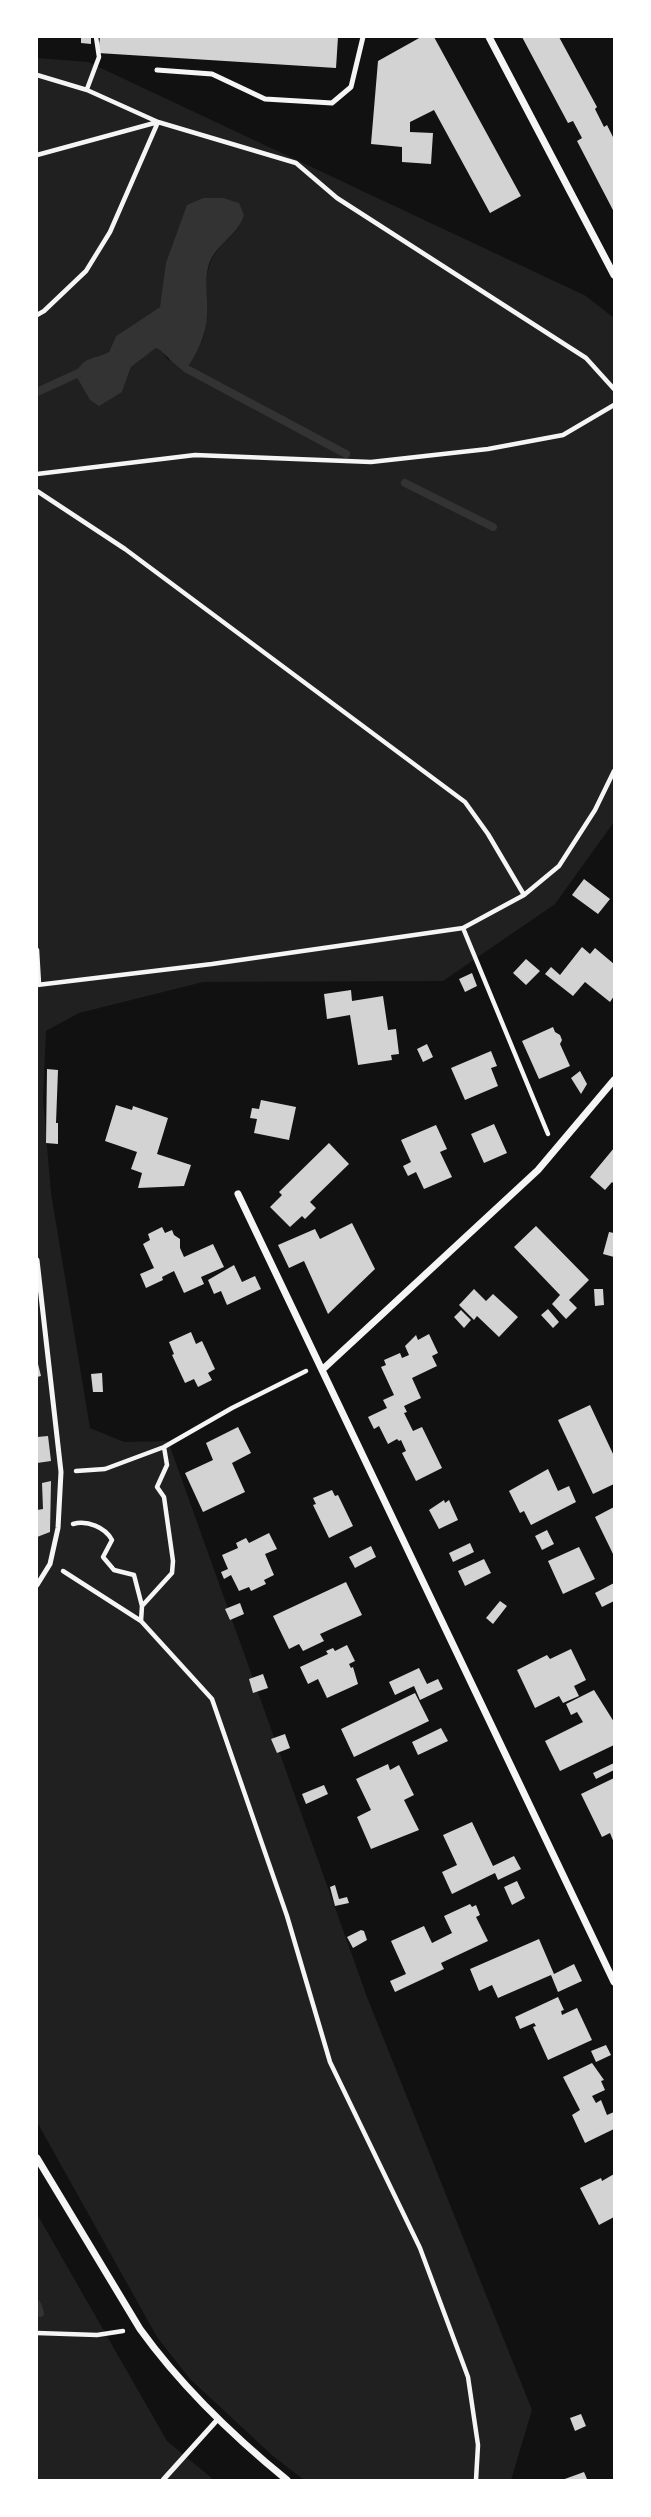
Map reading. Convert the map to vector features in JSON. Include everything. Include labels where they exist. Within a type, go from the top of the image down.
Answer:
[{"type":"street","points":[[489,37],[614,275]]},
{"type":"street","points":[[322,1370],[538,1170],[614,1080]]},
{"type":"street","points":[[238,1194],[614,1982]]},
{"type":"street","points":[[37,2158],[158,2355],[218,2419],[287,2480]]},
{"type":"lane","points":[[158,70],[212,74],[265,99],[332,103],[351,87],[363,37]]},
{"type":"lane","points":[[37,1260],[61,1472],[58,1528],[50,1563],[37,1585]]},
{"type":"lane","points":[[163,2480],[218,2419]]},
{"type":"path","points":[[87,90],[99,57],[96,37]]},
{"type":"path","points":[[37,75],[87,90],[158,122],[296,163],[337,198],[586,358],[614,388]]},
{"type":"path","points":[[37,155],[158,122]]},
{"type":"path","points":[[37,315],[86,271],[110,232],[158,122]]},
{"type":"path","points":[[37,474],[195,455],[372,463],[488,449],[563,435],[614,405]]},
{"type":"path","points":[[37,491],[125,549],[465,802],[488,834],[524,895]]},
{"type":"path","points":[[37,950],[38,984],[212,964],[463,928],[524,895],[559,866],[595,810],[614,771]]},
{"type":"path","points":[[463,928],[555,1151]]},
{"type":"path","points":[[61,1472],[105,1469],[164,1447],[303,1371],[322,1370]]},
{"type":"path","points":[[142,1606],[172,1573],[173,1561],[164,1497],[157,1488],[167,1465],[164,1447]]},
{"type":"path","points":[[58,1528],[83,1521],[107,1532],[113,1540],[103,1557],[114,1570],[134,1575],[142,1606],[141,1621]]},
{"type":"path","points":[[50,1563],[141,1621],[212,1699],[286,1916],[330,2062],[420,2248],[468,2377],[478,2445],[476,2480]]},
{"type":"path","points":[[37,2333],[97,2335],[140,2329]]},
{"type":"shaded area","points":[[37,58],[88,62],[586,296],[614,318],[614,822],[555,904],[443,981],[203,982],[79,1013],[46,1031],[43,1099],[51,1193],[90,1428],[124,1442],[168,1441],[367,1997],[532,2410],[511,2480],[304,2480],[273,2456],[190,2379],[157,2337],[37,2122]],"holes":[[[240,227],[219,248],[208,269],[205,332],[189,367],[168,360],[163,352],[156,348],[131,367],[122,392],[90,400],[76,374],[83,364],[109,352],[116,336],[160,307],[162,302]]]},
{"type":"shaded area","points":[[203,198],[223,198],[239,203],[244,215],[209,264],[206,282],[207,322],[198,350],[187,369],[177,365],[156,348],[131,367],[122,392],[99,406],[90,400],[75,374],[86,361],[109,352],[116,336],[160,307],[166,263],[187,205]]},
{"type":"shaded area","points":[[37,2214],[167,2441],[214,2480],[37,2480]]},
{"type":"building","points":[[81,37],[91,37],[91,44],[81,43]]},
{"type":"building","points":[[100,37],[338,37],[336,68],[98,53]]},
{"type":"building","points":[[421,37],[434,37],[521,196],[490,213],[434,110],[410,122],[410,132],[433,133],[431,164],[402,162],[402,147],[371,144],[378,61]]},
{"type":"building","points":[[522,37],[559,37],[597,107],[595,109],[604,127],[607,125],[614,139],[614,212],[577,141],[582,138],[573,121],[568,123]]},
{"type":"building","points":[[584,879],[610,899],[598,914],[572,895]]},
{"type":"building","points":[[582,947],[590,954],[595,948],[614,964],[614,996],[610,1002],[585,982],[573,996],[545,974],[551,967],[560,975]]},
{"type":"building","points":[[526,959],[540,971],[526,985],[513,973]]},
{"type":"building","points":[[472,973],[477,986],[465,992],[459,979]]},
{"type":"building","points":[[351,990],[352,1001],[383,996],[388,1030],[396,1029],[399,1054],[391,1055],[392,1060],[358,1065],[350,1015],[327,1019],[324,994]]},
{"type":"building","points":[[553,1027],[560,1035],[560,1044],[570,1066],[539,1079],[522,1041]]},
{"type":"building","points":[[427,1044],[433,1057],[423,1062],[417,1049]]},
{"type":"building","points":[[491,1051],[497,1066],[491,1068],[498,1086],[465,1100],[451,1068]]},
{"type":"building","points":[[47,1069],[58,1070],[58,1144],[46,1143]]},
{"type":"building","points":[[580,1071],[587,1084],[581,1094],[571,1078]]},
{"type":"building","points":[[261,1100],[296,1107],[289,1140],[254,1133],[257,1119],[250,1118],[252,1108],[259,1109]]},
{"type":"building","points":[[116,1105],[132,1110],[133,1106],[168,1118],[157,1154],[191,1165],[184,1186],[138,1188],[142,1173],[131,1169],[137,1152],[105,1141]]},
{"type":"building","points":[[494,1124],[507,1153],[484,1163],[471,1134]]},
{"type":"building","points":[[436,1125],[447,1149],[440,1152],[452,1177],[424,1189],[416,1172],[408,1176],[403,1166],[411,1162],[401,1140]]},
{"type":"building","points":[[329,1143],[349,1164],[310,1202],[316,1208],[305,1219],[302,1216],[290,1227],[270,1207],[282,1195],[279,1192]]},
{"type":"building","points":[[614,1148],[614,1184],[612,1182],[605,1190],[590,1177]]},
{"type":"building","points":[[352,1223],[375,1269],[328,1314],[304,1261],[289,1268],[278,1245],[315,1229],[320,1239]]},
{"type":"building","points":[[536,1226],[589,1280],[569,1300],[577,1308],[566,1319],[552,1304],[560,1295],[514,1247]]},
{"type":"building","points":[[162,1227],[165,1233],[172,1230],[180,1239],[184,1257],[213,1244],[224,1267],[201,1277],[204,1284],[184,1293],[174,1271],[146,1288],[140,1274],[154,1268],[143,1244],[150,1240],[148,1234]]},
{"type":"building","points":[[609,1232],[614,1233],[614,1257],[603,1254]]},
{"type":"building","points":[[234,1265],[242,1282],[255,1276],[261,1289],[227,1305],[221,1291],[214,1294],[208,1280]]},
{"type":"building","points":[[474,1289],[486,1301],[493,1294],[518,1317],[499,1337],[477,1316],[474,1320],[459,1305]]},
{"type":"building","points":[[594,1289],[603,1289],[604,1305],[595,1306]]},
{"type":"building","points":[[548,1309],[559,1322],[553,1328],[541,1315]]},
{"type":"building","points":[[461,1310],[471,1320],[464,1328],[454,1317]]},
{"type":"building","points":[[191,1332],[196,1344],[202,1341],[215,1369],[208,1373],[212,1380],[198,1387],[194,1379],[185,1383],[169,1342]]},
{"type":"building","points":[[429,1334],[438,1353],[432,1356],[437,1366],[412,1378],[421,1398],[404,1406],[407,1412],[404,1413],[413,1431],[422,1427],[442,1468],[416,1481],[402,1453],[406,1451],[401,1440],[397,1439],[388,1444],[379,1426],[374,1429],[368,1417],[387,1408],[383,1400],[394,1395],[381,1367],[386,1365],[384,1360],[400,1353],[402,1358],[409,1355],[405,1346],[416,1335],[418,1340]]},
{"type":"building","points":[[37,1360],[41,1376],[37,1377]]},
{"type":"building","points":[[102,1373],[103,1392],[93,1392],[91,1374]]},
{"type":"building","points":[[590,1405],[614,1456],[614,1484],[593,1494],[558,1420]]},
{"type":"building","points":[[238,1427],[251,1453],[232,1463],[245,1492],[203,1512],[185,1473],[213,1460],[206,1443]]},
{"type":"building","points":[[48,1436],[51,1461],[37,1463],[37,1437]]},
{"type":"building","points":[[548,1469],[558,1491],[569,1486],[576,1502],[531,1525],[524,1511],[520,1513],[509,1491]]},
{"type":"building","points":[[51,1481],[50,1532],[37,1537],[37,1510],[43,1509],[42,1483]]},
{"type":"building","points":[[332,1490],[335,1496],[338,1495],[353,1526],[329,1538],[313,1505],[316,1504],[313,1498]]},
{"type":"building","points":[[444,1500],[445,1503],[449,1500],[458,1520],[439,1529],[429,1510]]},
{"type":"building","points":[[614,1507],[614,1556],[595,1517]]},
{"type":"building","points":[[547,1530],[554,1544],[542,1550],[535,1536]]},
{"type":"building","points":[[269,1533],[277,1549],[265,1554],[274,1575],[264,1580],[266,1584],[251,1591],[249,1587],[239,1591],[231,1575],[224,1579],[221,1572],[228,1569],[222,1555],[238,1548],[236,1543],[246,1538],[249,1543]]},
{"type":"building","points":[[470,1543],[474,1552],[453,1562],[449,1553]]},
{"type":"building","points":[[371,1546],[376,1557],[355,1568],[349,1557]]},
{"type":"building","points":[[579,1547],[595,1579],[563,1594],[548,1561]]},
{"type":"building","points":[[484,1559],[491,1573],[465,1586],[458,1571]]},
{"type":"building","points":[[346,1582],[362,1615],[320,1634],[324,1641],[303,1651],[299,1644],[289,1649],[273,1616]]},
{"type":"building","points":[[614,1583],[614,1601],[602,1607],[595,1593]]},
{"type":"building","points":[[500,1601],[507,1606],[493,1624],[486,1618]]},
{"type":"building","points":[[240,1603],[244,1614],[230,1620],[225,1609]]},
{"type":"building","points":[[347,1645],[355,1661],[349,1664],[353,1667],[358,1684],[327,1698],[318,1679],[308,1684],[300,1667],[328,1654],[326,1651],[333,1648],[335,1651]]},
{"type":"building","points":[[571,1649],[586,1680],[574,1686],[579,1696],[563,1703],[559,1696],[535,1708],[517,1670],[547,1655],[550,1659]]},
{"type":"building","points":[[419,1668],[427,1684],[438,1679],[443,1689],[420,1700],[414,1686],[395,1695],[389,1682]]},
{"type":"building","points":[[263,1674],[268,1688],[253,1693],[249,1679]]},
{"type":"building","points":[[594,1690],[614,1722],[614,1745],[560,1771],[545,1741],[583,1722],[577,1712],[571,1715],[566,1704]]},
{"type":"building","points":[[415,1693],[429,1721],[354,1757],[341,1729]]},
{"type":"building","points":[[441,1728],[448,1741],[418,1755],[412,1742]]},
{"type":"building","points":[[285,1734],[290,1748],[277,1753],[271,1739]]},
{"type":"building","points":[[614,1763],[614,1770],[596,1779],[593,1773]]},
{"type":"building","points":[[388,1764],[390,1770],[399,1765],[414,1795],[404,1800],[419,1830],[371,1849],[357,1817],[371,1810],[356,1779]]},
{"type":"building","points":[[614,1778],[614,1843],[610,1833],[602,1837],[581,1794]]},
{"type":"building","points":[[324,1785],[328,1794],[306,1804],[302,1794]]},
{"type":"building","points":[[472,1822],[493,1866],[514,1856],[521,1869],[498,1880],[495,1873],[452,1894],[442,1872],[457,1865],[443,1835]]},
{"type":"building","points":[[517,1881],[525,1898],[512,1905],[504,1887]]},
{"type":"building","points":[[335,1885],[339,1899],[347,1897],[349,1903],[335,1906],[330,1887]]},
{"type":"building","points":[[470,1904],[472,1907],[476,1905],[480,1915],[476,1917],[488,1941],[441,1963],[444,1969],[395,1992],[390,1981],[406,1974],[391,1941],[424,1926],[432,1943],[452,1933],[444,1916]]},
{"type":"building","points":[[361,1930],[367,1940],[353,1948],[347,1937]]},
{"type":"building","points":[[539,1939],[554,1974],[574,1964],[582,1981],[558,1992],[551,1975],[498,1998],[492,1985],[479,1991],[470,1969]]},
{"type":"building","points":[[558,1997],[564,2010],[561,2011],[562,2015],[577,2008],[592,2040],[548,2060],[533,2027],[536,2026],[534,2023],[520,2029],[515,2017]]},
{"type":"building","points":[[606,2045],[611,2055],[596,2062],[591,2051]]},
{"type":"building","points":[[592,2063],[604,2080],[601,2081],[605,2090],[592,2096],[596,2103],[601,2100],[607,2115],[614,2112],[614,2129],[585,2143],[572,2115],[580,2110],[563,2077]]},
{"type":"building","points":[[614,2174],[614,2217],[599,2225],[580,2188]]},
{"type":"building","points":[[581,2414],[586,2426],[575,2431],[570,2418]]},
{"type":"building","points":[[584,2472],[587,2479],[562,2480]]},
{"type":"waterway","points":[[180,363],[346,454]]},
{"type":"waterway","points":[[37,392],[85,370]]},
{"type":"waterway","points":[[405,483],[493,527]]},
{"type":"waterway","points":[[37,2304],[40,2313]]}]
